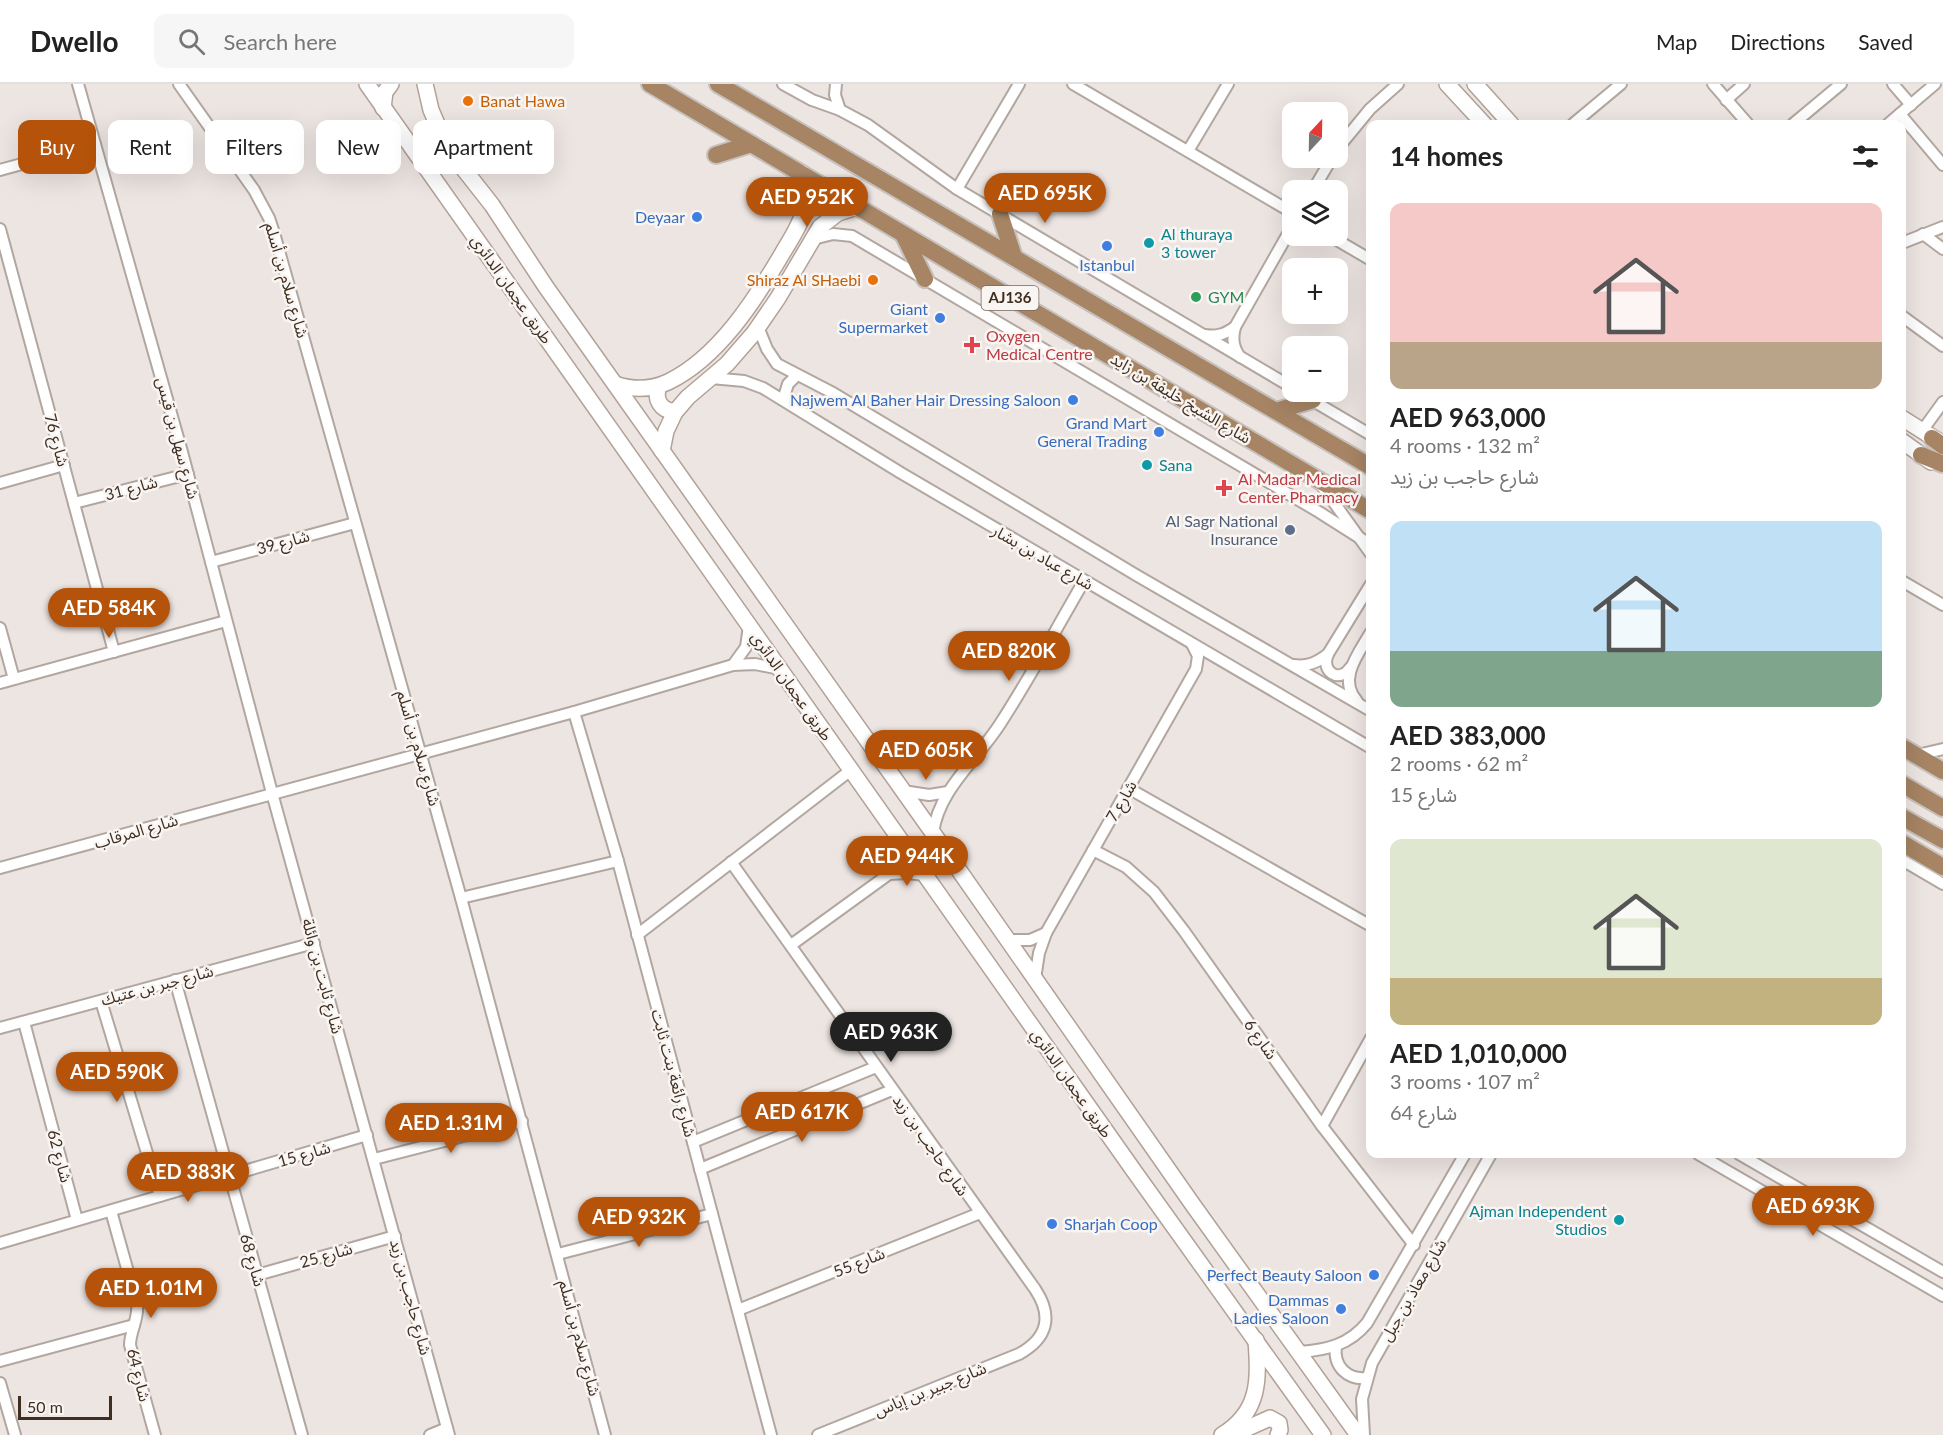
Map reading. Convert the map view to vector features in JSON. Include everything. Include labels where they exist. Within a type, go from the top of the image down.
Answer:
[{"type":"main road","name":"طريق عجمان الدائري","points":[[367,84],[899,839],[1323,1435]]},
{"type":"main road","points":[[383,108],[385,92],[391,84]]},
{"type":"main road","points":[[413,84],[430,120]]},
{"type":"main road","name":"طريق عجمان الدائري","points":[[425,84],[435,120]]},
{"type":"main road","name":"شارع الشيخ خليفة بن زايد","points":[[650,84],[1366,508]]},
{"type":"main road","name":"AJ136","points":[[718,84],[1366,464]]},
{"type":"main road","points":[[1447,84],[1480,120]]},
{"type":"main road","points":[[1474,84],[1507,120]]},
{"type":"main road","points":[[716,155],[751,144]]},
{"type":"main road","points":[[615,384],[633,388],[659,386],[696,363],[736,324],[757,297],[803,215],[806,190],[801,173]]},
{"type":"main road","name":"طريق عجمان الدائري","points":[[467,174],[492,205],[546,287],[1009,940],[1193,1205],[1358,1435]]},
{"type":"main road","points":[[662,451],[666,431],[675,412],[741,348],[758,327],[820,228],[842,211],[857,207]]},
{"type":"main road","points":[[1000,214],[1014,258]]},
{"type":"main road","points":[[903,234],[925,279]]},
{"type":"main road","points":[[788,243],[794,242],[809,246]]},
{"type":"main road","points":[[659,386],[657,395],[659,404],[666,410],[675,412]]},
{"type":"main road","points":[[1275,411],[1293,402]]},
{"type":"main road","points":[[1906,421],[1935,440]]},
{"type":"main road","points":[[1906,444],[1943,471]]},
{"type":"main road","points":[[1921,455],[1943,464]]},
{"type":"main road","points":[[1906,749],[1943,771]]},
{"type":"main road","points":[[1906,786],[1943,808]]},
{"type":"main road","points":[[1906,819],[1943,840]]},
{"type":"main road","points":[[1906,845],[1943,868]]},
{"type":"main road","points":[[1919,870],[1943,868]]},
{"type":"main road","points":[[1222,1435],[1243,1417],[1256,1393],[1258,1379],[1256,1340]]},
{"type":"main road","points":[[1232,1435],[1270,1418],[1279,1423],[1278,1435]]},
{"type":"street","name":"شارع سهل بن قيس","points":[[78,84],[89,120]]},
{"type":"street","name":"شارع سلام بن أسلم","points":[[179,84],[254,190],[269,218],[461,898],[605,1435]]},
{"type":"street","points":[[783,84],[812,100],[840,110],[868,124],[957,189],[1282,381]]},
{"type":"street","points":[[836,84],[835,95],[840,110]]},
{"type":"street","points":[[957,189],[1019,84]]},
{"type":"street","points":[[1073,84],[1282,207]]},
{"type":"street","points":[[1188,151],[1228,84]]},
{"type":"street","points":[[1348,136],[1370,109],[1398,84]]},
{"type":"street","points":[[1580,120],[1621,84]]},
{"type":"street","points":[[1713,84],[1744,120]]},
{"type":"street","points":[[1726,99],[1744,84]]},
{"type":"street","points":[[1798,120],[1841,84]]},
{"type":"street","points":[[1893,84],[1911,105]]},
{"type":"street","points":[[1893,120],[1935,84]]},
{"type":"street","points":[[1900,114],[1905,120]]},
{"type":"street","points":[[1906,121],[1943,165]]},
{"type":"street","name":"شارع سهل بن قيس","points":[[96,144],[188,474],[272,793]]},
{"type":"street","points":[[0,170],[18,165]]},
{"type":"street","points":[[1906,241],[1943,227]]},
{"type":"street","name":"شارع 76","points":[[0,229],[114,652]]},
{"type":"street","points":[[809,246],[833,234],[852,236],[1366,542]]},
{"type":"street","points":[[1923,234],[1943,249]]},
{"type":"street","points":[[1241,357],[1234,349],[1232,338],[1235,327],[1282,244]]},
{"type":"street","points":[[1347,246],[1366,257]]},
{"type":"street","points":[[1906,319],[1943,346]]},
{"type":"street","name":"شارع عباد بن بشار","points":[[758,327],[771,358],[783,368],[833,393],[1366,708]]},
{"type":"street","points":[[1203,335],[1214,337],[1225,334],[1235,327]]},
{"type":"street","points":[[783,400],[788,384],[797,375]]},
{"type":"street","name":"شارع عباد بن بشار","points":[[711,378],[752,383],[783,400],[910,479],[1366,745]]},
{"type":"street","points":[[1315,402],[1366,432]]},
{"type":"street","points":[[1935,440],[1943,402]]},
{"type":"street","points":[[0,483],[64,465]]},
{"type":"street","name":"شارع 31","points":[[74,503],[188,474]]},
{"type":"street","points":[[1316,479],[1366,542]]},
{"type":"street","name":"شارع 39","points":[[211,562],[355,523]]},
{"type":"street","points":[[933,833],[938,812],[948,792],[986,746],[1084,581]]},
{"type":"street","points":[[1906,583],[1943,605]]},
{"type":"street","points":[[1366,592],[1328,654],[1326,667],[1329,672],[1341,676],[1347,673],[1366,641]]},
{"type":"street","points":[[0,683],[226,621]]},
{"type":"street","points":[[732,666],[746,647],[749,625]]},
{"type":"street","points":[[0,628],[14,679]]},
{"type":"street","points":[[1192,644],[1198,656],[1196,669]]},
{"type":"street","points":[[1289,664],[1310,664],[1320,661],[1328,654]]},
{"type":"street","points":[[1196,669],[1207,662],[1221,661]]},
{"type":"street","points":[[421,754],[732,666],[755,664],[780,669]]},
{"type":"street","points":[[1351,668],[1349,687],[1359,704]]},
{"type":"street","name":"شارع 7","points":[[1035,979],[1039,953],[1046,933],[1196,669]]},
{"type":"street","name":"شارع رائعة بنت ثابت","points":[[574,712],[618,861],[771,1435]]},
{"type":"street","points":[[1917,755],[1943,749]]},
{"type":"street","name":"شارع المرقاب","points":[[0,868],[421,754]]},
{"type":"street","points":[[637,935],[851,770]]},
{"type":"street","points":[[1128,788],[1366,923]]},
{"type":"street","points":[[903,791],[929,795],[948,792]]},
{"type":"street","name":"شارع ثابت بن وائلة","points":[[272,793],[374,1159]]},
{"type":"street","points":[[791,945],[890,874],[897,857],[899,839]]},
{"type":"street","name":"شارع 6","points":[[1093,850],[1126,867],[1154,892],[1322,1126],[1414,1245]]},
{"type":"street","points":[[461,898],[618,861]]},
{"type":"street","name":"شارع حاجب بن زيد","points":[[731,861],[1028,1281]]},
{"type":"street","points":[[1906,862],[1943,884]]},
{"type":"street","points":[[890,874],[925,875]]},
{"type":"street","points":[[1009,940],[1030,940],[1046,933]]},
{"type":"street","name":"شارع جبر بن عتيك","points":[[0,1028],[314,943]]},
{"type":"street","name":"شارع 68","points":[[175,980],[302,1435]]},
{"type":"street","points":[[101,1001],[160,1196]]},
{"type":"street","name":"شارع 62","points":[[24,1022],[78,1220]]},
{"type":"street","points":[[1322,1126],[1366,1047]]},
{"type":"street","points":[[693,1142],[876,1067]]},
{"type":"street","points":[[700,1169],[892,1090]]},
{"type":"street","points":[[374,1159],[522,1121]]},
{"type":"street","name":"شارع 15","points":[[0,1243],[367,1136]]},
{"type":"street","name":"شارع معاذ بن جبل","points":[[1299,1352],[1336,1346],[1354,1336],[1367,1323],[1463,1158]]},
{"type":"street","name":"شارع معاذ بن جبل","points":[[1364,1435],[1362,1399],[1367,1378],[1387,1335],[1489,1158]]},
{"type":"street","points":[[1705,1158],[1943,1296]]},
{"type":"street","points":[[1747,1158],[1942,1271],[1940,1281],[1931,1289]]},
{"type":"street","name":"شارع حاجب بن زيد","points":[[374,1159],[448,1431]]},
{"type":"street","points":[[1739,1178],[1742,1167],[1751,1160]]},
{"type":"street","name":"شارع 64","points":[[111,1211],[137,1304],[137,1315],[130,1338],[155,1435]]},
{"type":"street","name":"شارع 55","points":[[738,1310],[980,1213]]},
{"type":"street","points":[[558,1254],[712,1214]]},
{"type":"street","name":"شارع 25","points":[[257,1275],[395,1236]]},
{"type":"street","name":"شارع جبير بن إياس","points":[[818,1435],[1025,1350],[1036,1341],[1045,1326],[1043,1304],[1028,1281]]},
{"type":"street","points":[[0,1361],[134,1325]]},
{"type":"street","points":[[1336,1346],[1336,1358],[1345,1372],[1355,1378],[1367,1378]]},
{"type":"street","points":[[0,1383],[15,1435]]},
{"type":"street","points":[[430,1435],[448,1431]]},
{"type":"place","name":"Banat Hawa","points":[[468,101]]},
{"type":"place","name":"Deyaar","points":[[697,217]]},
{"type":"place","name":"Al thuraya 3 tower","points":[[1149,243]]},
{"type":"place","name":"Istanbul","points":[[1107,246]]},
{"type":"place","name":"Shiraz Al SHaebi","points":[[873,280]]},
{"type":"place","name":"GYM","points":[[1196,297]]},
{"type":"place","name":"Giant Supermarket","points":[[940,318]]},
{"type":"place","name":"Oxygen Medical Centre","points":[[972,345]]},
{"type":"place","name":"Najwem Al Baher Hair Dressing Saloon","points":[[1073,400]]},
{"type":"place","name":"Grand Mart General Trading","points":[[1159,432]]},
{"type":"place","name":"Sana","points":[[1147,465]]},
{"type":"place","name":"Al Madar Medical Center Pharmacy","points":[[1224,488]]},
{"type":"place","name":"Al Sagr National Insurance","points":[[1290,530]]},
{"type":"place","name":"Ajman Independent Studios","points":[[1619,1220]]},
{"type":"place","name":"Sharjah Coop","points":[[1052,1224]]},
{"type":"place","name":"Perfect Beauty Saloon","points":[[1374,1275]]},
{"type":"place","name":"Dammas Ladies Saloon","points":[[1341,1309]]}]
